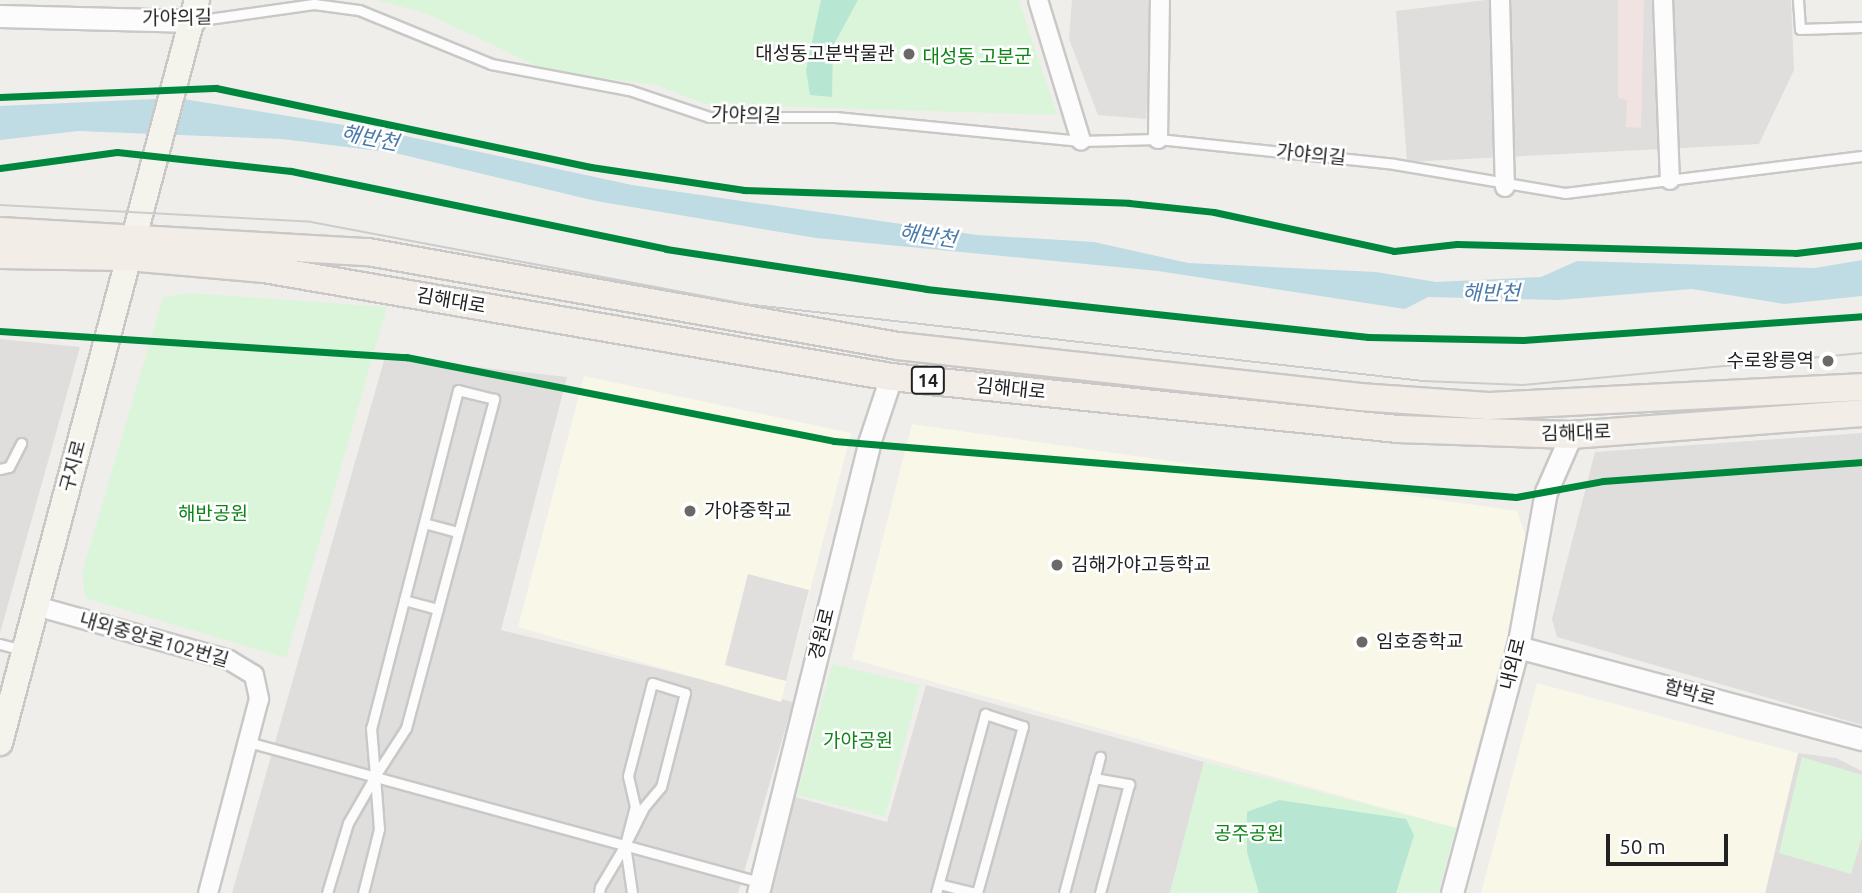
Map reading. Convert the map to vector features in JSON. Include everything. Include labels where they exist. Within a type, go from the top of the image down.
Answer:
[{"type":"main road","name":"구지로","points":[[0,743],[195,10]]},
{"type":"main road","name":"김해대로","points":[[0,232],[131,246],[891,377],[1398,429],[1572,435],[1862,414]]},
{"type":"main road","name":"김해대로","points":[[0,255],[131,246],[368,252],[898,346],[1360,397],[1553,405],[1862,387]]},
{"type":"street","points":[[1038,0],[1081,141]]},
{"type":"street","points":[[1158,139],[1160,0]]},
{"type":"street","points":[[1500,0],[1506,187]]},
{"type":"street","points":[[1663,0],[1670,180]]},
{"type":"street","name":"가야의길","points":[[0,16],[33,7],[195,10]]},
{"type":"street","name":"경원로","points":[[760,890],[869,443],[891,377]]},
{"type":"street","name":"내외로","points":[[1452,893],[1518,646],[1546,492],[1572,435]]},
{"type":"street","name":"내외중앙로102번길","points":[[36,606],[244,666],[254,675],[259,699],[208,893]]},
{"type":"street","name":"함박로","points":[[1518,646],[1862,739]]},
{"type":"lane","points":[[1798,0],[1800,29],[1862,27]]},
{"type":"lane","name":"가야의길","points":[[195,10],[314,4],[359,10],[491,64],[629,90],[709,117],[835,117],[1081,141],[1158,139],[1394,164],[1506,187],[1565,193],[1862,156]]},
{"type":"lane","points":[[327,893],[348,823],[375,776],[406,728],[494,399],[458,390],[371,728],[375,776],[379,829],[363,893]]},
{"type":"lane","points":[[0,469],[9,467],[21,443]]},
{"type":"lane","points":[[424,523],[458,532]]},
{"type":"lane","points":[[404,600],[438,609]]},
{"type":"lane","points":[[0,644],[25,650]]},
{"type":"lane","points":[[599,893],[625,845],[661,787],[685,693],[652,683],[628,776],[635,806],[625,845],[632,893]]},
{"type":"lane","points":[[985,714],[1023,726],[976,893],[938,888],[985,714]]},
{"type":"lane","points":[[248,741],[625,845],[760,890]]},
{"type":"lane","points":[[1064,893],[1100,757]]},
{"type":"lane","points":[[1094,778],[1129,784],[1100,893]]},
{"type":"shaded area","points":[[1072,0],[1152,0],[1146,119],[1098,115],[1069,39]]},
{"type":"shaded area","points":[[1486,0],[1791,0],[1794,70],[1759,144],[1407,162],[1396,11]]},
{"type":"shaded area","points":[[1618,0],[1644,0],[1641,128],[1626,127],[1627,100],[1618,98]]},
{"type":"shaded area","points":[[0,339],[80,347],[0,633]]},
{"type":"shaded area","points":[[385,357],[567,377],[501,630],[793,702],[738,893],[232,893]]},
{"type":"shaded area","name":"가야중학교","points":[[584,376],[851,433],[781,702],[518,627]]},
{"type":"shaded area","points":[[912,424],[1517,511],[1530,549],[1456,828],[852,659]]},
{"type":"shaded area","points":[[1862,433],[1862,725],[1557,637],[1552,619],[1595,452]]},
{"type":"shaded area","points":[[748,574],[809,590],[786,681],[725,665]]},
{"type":"shaded area","points":[[1537,683],[1798,753],[1765,893],[1481,893]]},
{"type":"shaded area","points":[[926,685],[1204,762],[1170,893],[769,893],[795,797],[887,822]]},
{"type":"shaded area","points":[[1798,753],[1836,758],[1862,771],[1862,893],[1765,893]]},
{"type":"green space","name":"대성동 고분군","points":[[376,0],[1019,0],[1057,115],[705,104],[656,85],[547,71],[428,14]]},
{"type":"green space","points":[[821,0],[858,0],[833,46],[832,97],[810,95],[806,70]]},
{"type":"green space","name":"해반공원","points":[[190,293],[387,307],[286,658],[85,598],[82,573],[163,297]]},
{"type":"green space","name":"가야공원","points":[[832,664],[920,685],[885,817],[797,795]]},
{"type":"green space","points":[[1802,757],[1862,775],[1862,837],[1851,874],[1779,853]]},
{"type":"green space","name":"공주공원","points":[[1204,762],[1456,828],[1438,893],[1170,893]]},
{"type":"green space","points":[[1279,800],[1406,819],[1414,835],[1396,893],[1259,893],[1247,852],[1247,812]]},
{"type":"water","name":"해반천","points":[[177,98],[387,132],[632,185],[977,235],[1094,242],[1188,263],[1376,272],[1436,282],[1541,277],[1577,261],[1815,268],[1862,260],[1862,296],[1784,304],[1692,289],[1558,300],[1428,297],[1405,309],[1158,271],[816,238],[596,201],[395,153],[282,139],[78,131],[0,140],[0,106]]},
{"type":"tram line","points":[[0,205],[311,222],[745,304],[1423,381],[1523,385],[1862,353]]},
{"type":"cycle path","points":[[0,97],[216,88],[591,167],[744,190],[1129,203],[1214,212],[1394,251],[1457,244],[1796,253],[1862,245]]},
{"type":"cycle path","points":[[0,168],[117,152],[291,171],[666,249],[926,289],[1368,337],[1523,340],[1862,316]]},
{"type":"cycle path","points":[[0,331],[406,357],[834,441],[1516,497],[1603,481],[1862,462]]},
{"type":"place","name":"대성동고분박물관","points":[[909,54]]},
{"type":"place","name":"수로왕릉역","points":[[1828,361]]},
{"type":"place","name":"가야중학교","points":[[690,511]]},
{"type":"place","name":"김해가야고등학교","points":[[1057,565]]},
{"type":"place","name":"임호중학교","points":[[1362,642]]}]
